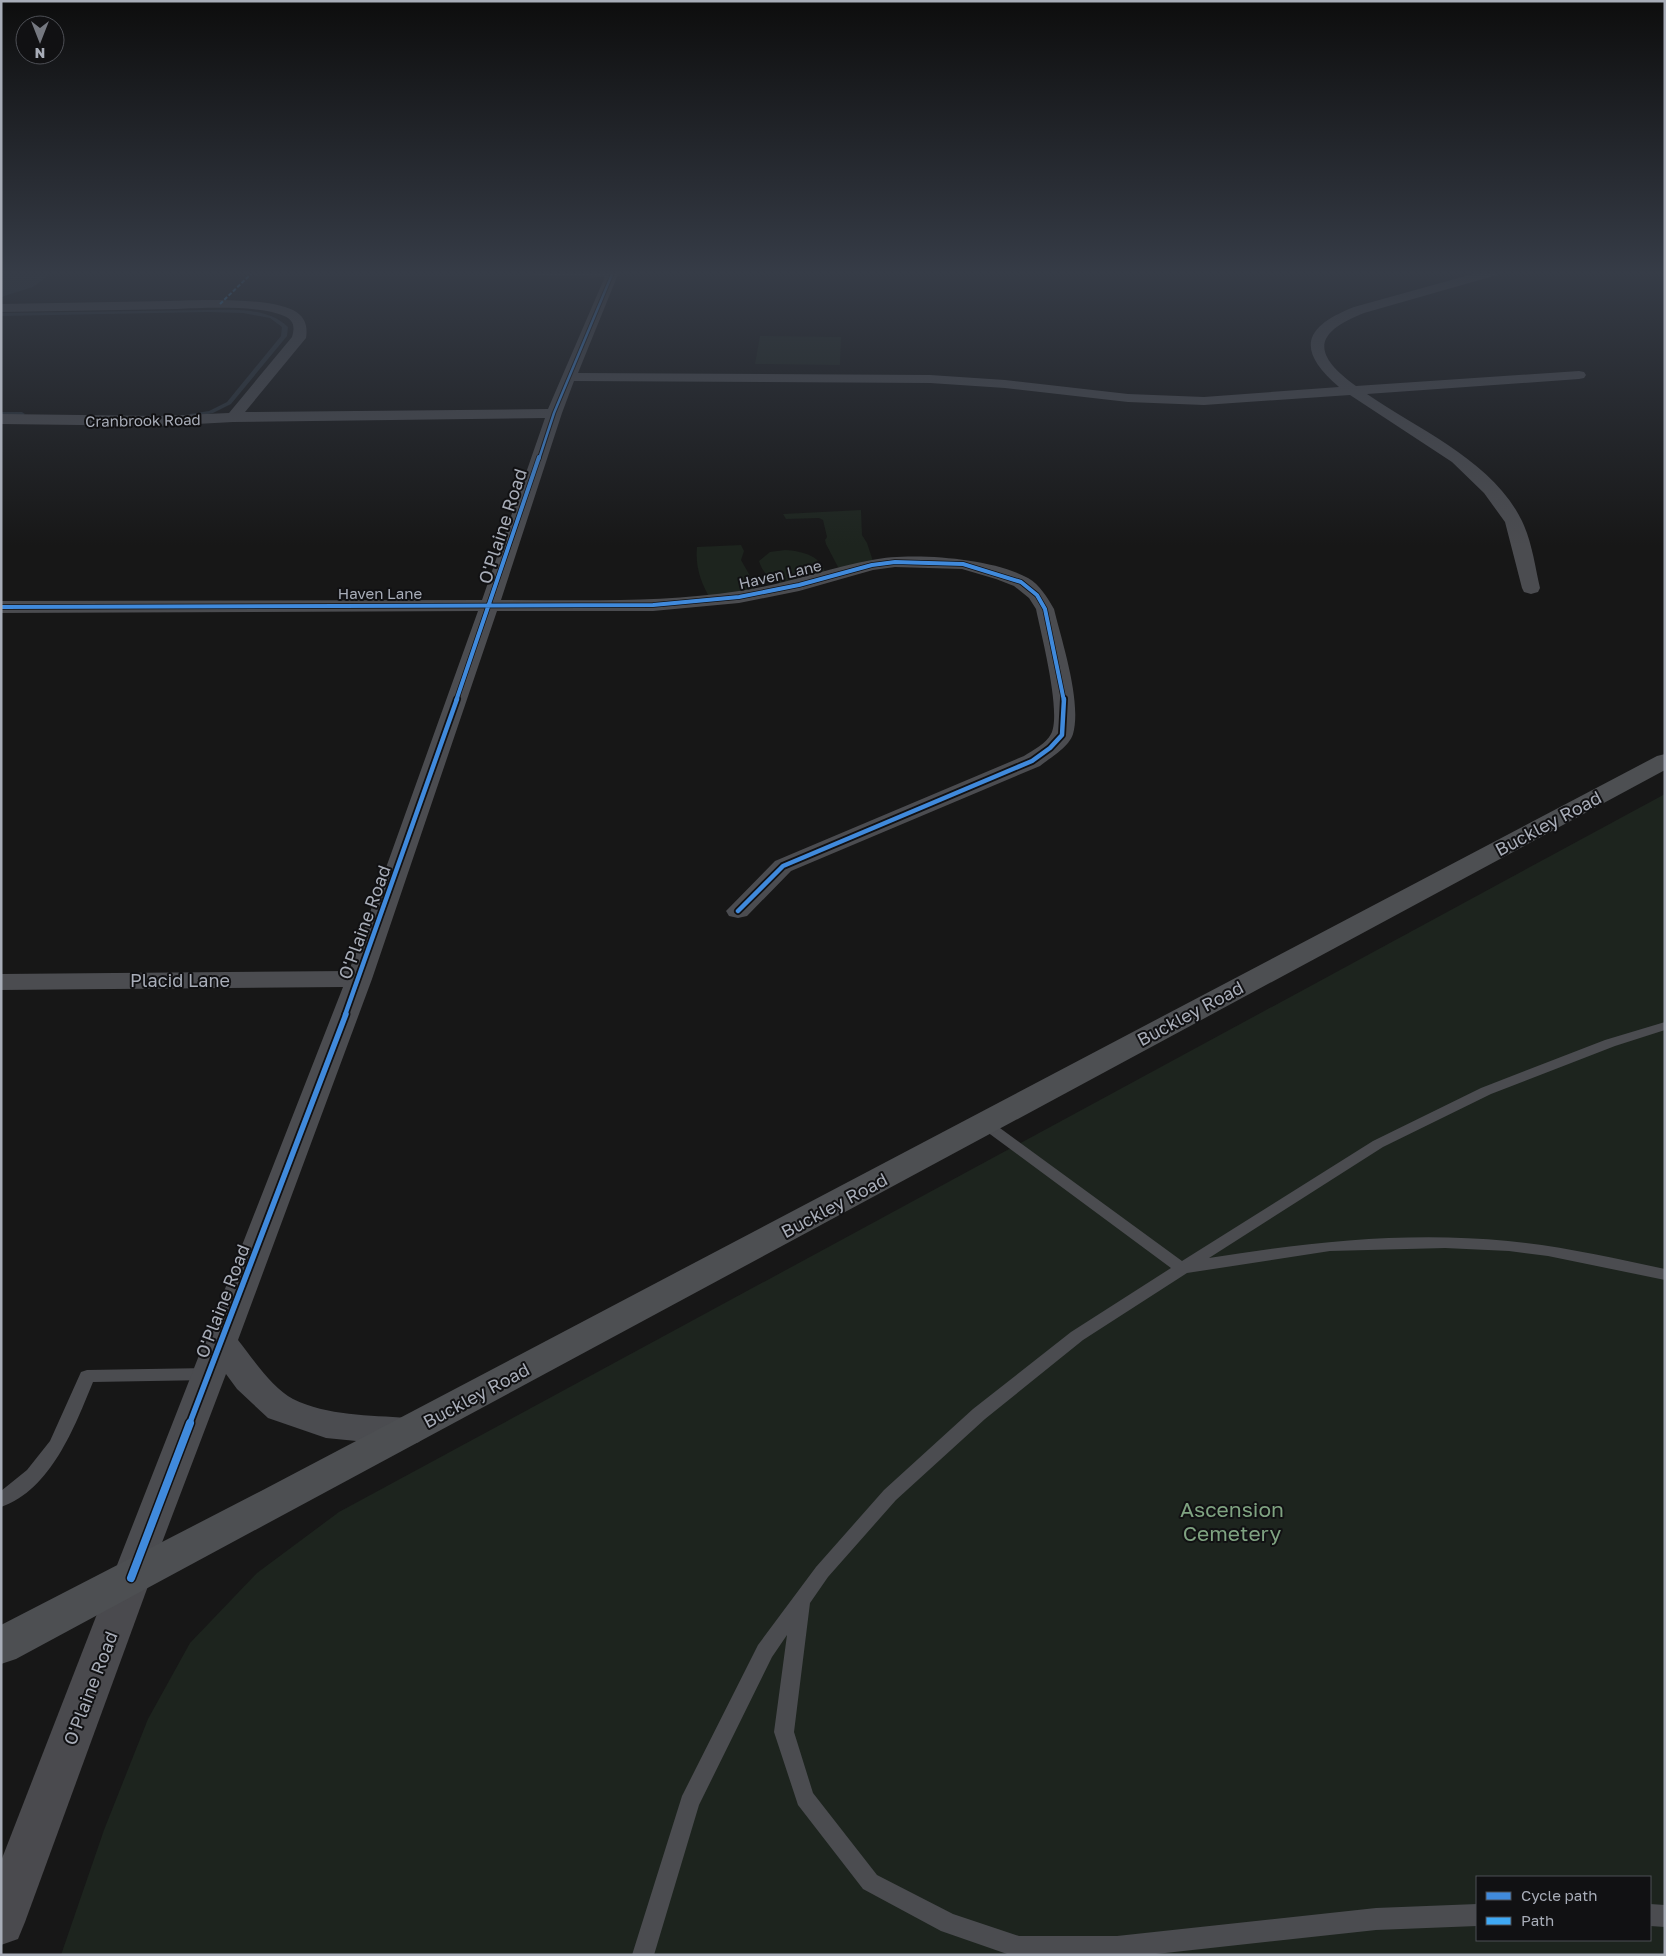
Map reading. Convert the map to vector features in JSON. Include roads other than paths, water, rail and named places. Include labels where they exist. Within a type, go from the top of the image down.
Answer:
[{"type":"main road","name":"Buckley Road","points":[[1,1646],[407,1432],[1665,761]]},
{"type":"main road","name":"O'Plaine Road","points":[[1,1922],[131,1578]]},
{"type":"street","points":[[233,418],[278,363]]},
{"type":"street","name":"O'Plaine Road","points":[[131,1578],[359,979],[490,605],[554,413],[574,363]]},
{"type":"street","points":[[1324,363],[1327,369],[1350,390],[1426,435],[1472,470],[1493,493],[1514,522],[1531,588]]},
{"type":"street","points":[[568,377],[930,379],[1005,384],[1128,398],[1164,400],[1253,398],[1579,375]]},
{"type":"street","name":"Cranbrook Road","points":[[1,419],[160,421],[233,418],[554,413]]},
{"type":"street","name":"Haven Lane","points":[[1,607],[653,605],[720,599],[800,585],[850,570],[895,562],[963,564],[982,568],[1021,582],[1037,595],[1045,609],[1065,704],[1062,735],[1050,748],[1032,761],[783,866],[738,911]]},
{"type":"street","name":"Placid Lane","points":[[1,982],[359,979]]},
{"type":"street","points":[[221,1341],[249,1380],[280,1408],[326,1424],[407,1432]]},
{"type":"lane","points":[[643,1955],[689,1802],[765,1650],[822,1572],[890,1495],[979,1414],[1077,1336],[1322,1178],[1396,1135],[1486,1091],[1550,1065],[1610,1043],[1665,1026]]},
{"type":"lane","points":[[984,1123],[1181,1268],[1294,1251],[1378,1242],[1439,1242],[1510,1246],[1590,1259],[1665,1275]]},
{"type":"lane","points":[[1,1500],[11,1494],[42,1467],[62,1436],[87,1376],[209,1374]]},
{"type":"lane","points":[[801,1601],[784,1732],[805,1798],[870,1882],[949,1923],[1019,1947],[1117,1947]]},
{"type":"lane","points":[[1066,1955],[1117,1947],[1376,1919],[1476,1915]]},
{"type":"lane","points":[[1651,1915],[1665,1916]]},
{"type":"waterway","points":[[192,415],[211,412],[229,403],[262,363]]},
{"type":"waterway","points":[[1,414],[22,414]]},
{"type":"park label","name":"Ascension Cemetery","points":[[1232,1521]]}]
